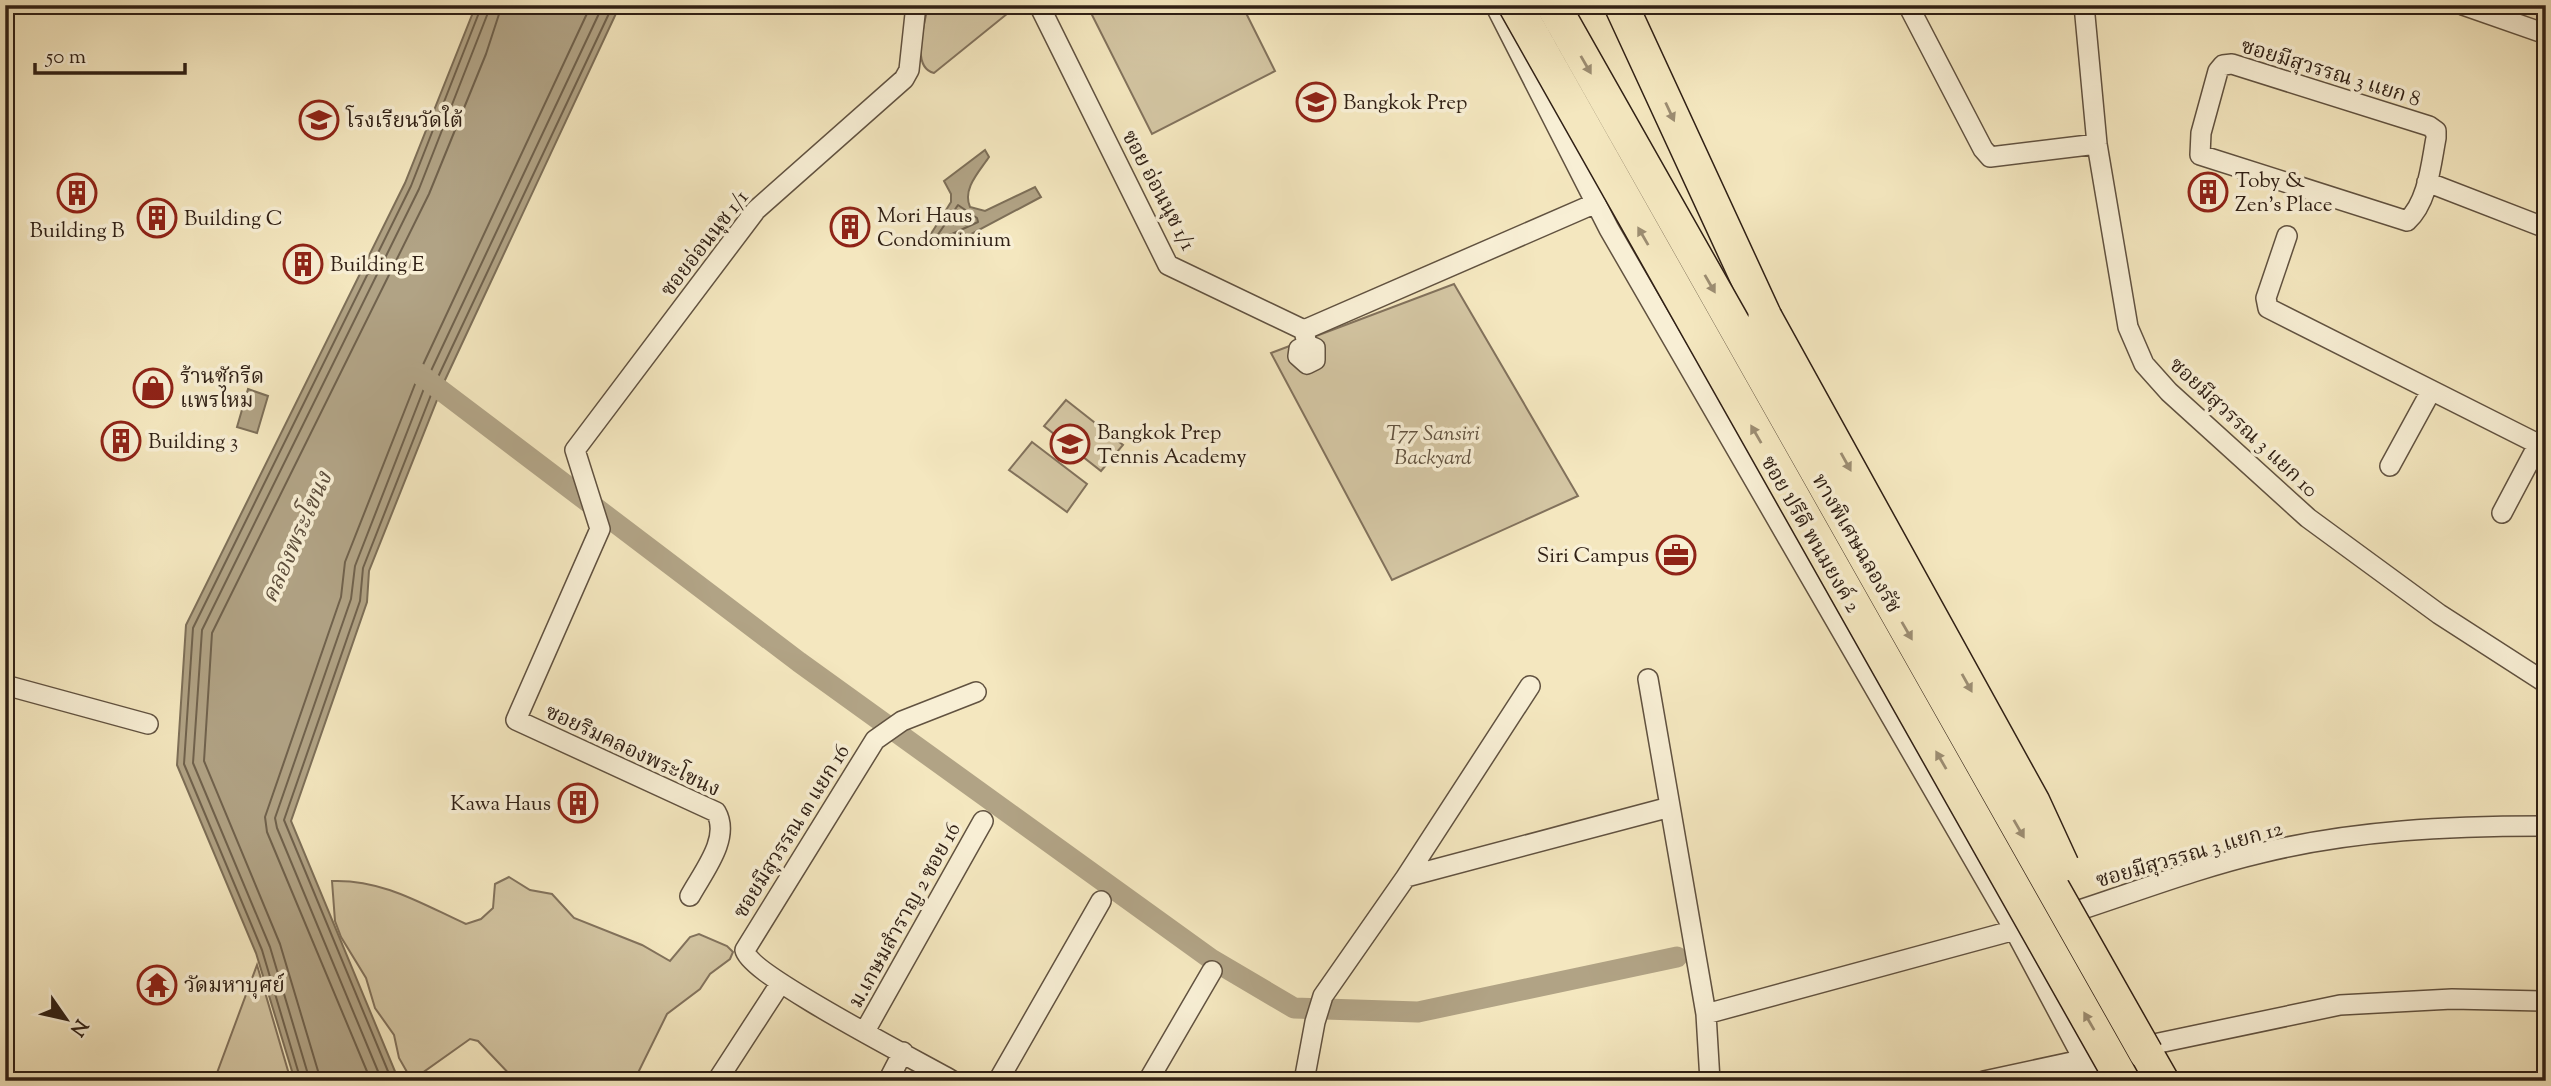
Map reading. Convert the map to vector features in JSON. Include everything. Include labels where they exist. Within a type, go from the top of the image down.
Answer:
[{"type":"highway","name":"ทางพิเศษฉลองรัช","points":[[1515,5],[2123,1081]]},
{"type":"highway","name":"ทางพิเศษฉลองรัช","points":[[1553,5],[2154,1067]]},
{"type":"highway","points":[[1620,5],[1765,317],[2033,802],[2154,1067]]},
{"type":"street","name":"ซอยอ่อนนุช 1/1","points":[[598,535],[599,524],[575,456],[583,437],[756,210],[904,79],[909,69],[916,5]]},
{"type":"street","name":"ซอย อ่อนนุช 1/1","points":[[1039,5],[1167,264],[1305,337],[1596,203]]},
{"type":"street","name":"ซอย ปรีดี พนมยงค์ 2","points":[[1495,5],[1596,203],[2015,931],[2095,1081]]},
{"type":"street","points":[[1908,5],[1983,149],[1990,157],[2097,144]]},
{"type":"street","name":"ซอยมีสุวรรณ 3 แยก 10","points":[[2084,5],[2097,144],[2128,327],[2144,364],[2169,393],[2308,518],[2439,614],[2546,683]]},
{"type":"street","points":[[2463,5],[2546,34]]},
{"type":"street","name":"ซอยมีสุวรรณ 3 แยก 8","points":[[2232,64],[2429,126],[2436,131],[2436,138],[2427,182],[2413,215],[2407,221],[2204,159],[2199,148],[2218,71],[2223,65],[2232,64]]},
{"type":"street","points":[[2427,182],[2546,228]]},
{"type":"street","points":[[2287,236],[2266,298],[2268,308],[2542,446],[2502,513]]},
{"type":"street","points":[[2390,466],[2431,391]]},
{"type":"street","name":"ซอยริมคลองพระโขนง","points":[[598,535],[516,720],[716,812],[722,822],[721,837],[690,896]]},
{"type":"street","points":[[1648,679],[1706,1014],[1710,1081]]},
{"type":"street","points":[[5,685],[148,724]]},
{"type":"street","points":[[1304,1081],[1315,1021],[1323,996],[1406,877],[1530,686]]},
{"type":"street","name":"ซอยมีสุวรรณ ๓ แยก 16","points":[[953,1081],[780,984],[747,958],[746,946],[875,740],[902,720],[976,692]]},
{"type":"street","points":[[1406,877],[1670,807]]},
{"type":"street","name":"ม.เกษมสำราญ 2 ซอย 16","points":[[865,1031],[983,821]]},
{"type":"street","name":"ซอยมีสุวรรณ 3 แยก 12","points":[[1706,1014],[2015,931],[2272,851],[2357,834],[2443,826],[2546,826]]},
{"type":"street","points":[[998,1081],[1101,901]]},
{"type":"street","points":[[1148,1081],[1212,971]]},
{"type":"street","points":[[717,1081],[780,984]]},
{"type":"street","points":[[1984,1081],[2340,1005],[2452,999],[2546,1001]]},
{"type":"street","points":[[888,1081],[903,1052]]},
{"type":"green space","points":[[928,5],[1018,5],[934,73],[927,69],[921,54]]},
{"type":"green space","points":[[1087,5],[1242,5],[1275,71],[1152,134]]},
{"type":"green space","name":"T77 Sansiri Backyard","points":[[1454,284],[1578,496],[1392,580],[1271,353]]},
{"type":"green space","points":[[1066,400],[1123,445],[1101,471],[1044,426]]},
{"type":"green space","points":[[1032,442],[1087,484],[1067,512],[1009,470]]},
{"type":"green space","points":[[509,877],[530,890],[552,894],[574,918],[642,945],[670,961],[690,937],[699,934],[727,946],[733,952],[730,959],[710,974],[700,989],[667,1014],[634,1081],[516,1081],[478,1041],[470,1039],[422,1073],[414,1076],[407,1072],[399,1058],[394,1035],[375,1008],[366,978],[341,937],[335,921],[332,881],[350,881],[385,888],[466,924],[481,919],[493,908],[495,884]]},
{"type":"green space","points":[[257,965],[291,1081],[214,1081]]},
{"type":"water","name":"คลองพระโขนง","points":[[476,5],[620,5],[445,380],[369,571],[367,602],[291,821],[399,1081],[295,1081],[256,953],[177,765],[186,625],[405,183]]},
{"type":"water","points":[[985,150],[989,157],[970,187],[970,207],[985,211],[1035,187],[1041,197],[945,248],[934,248],[929,237],[951,202],[951,194],[944,181]]},
{"type":"water","points":[[248,389],[268,396],[257,433],[237,427]]},
{"type":"waterway","points":[[418,373],[799,662],[1211,959],[1294,1008],[1418,1012],[1677,957]]},
{"type":"place","name":"Bangkok Prep","points":[[1316,102]]},
{"type":"place","name":"โรงเรียนวัดใต้","points":[[319,120]]},
{"type":"place","name":"Toby & Zen's Place","points":[[2208,192]]},
{"type":"place","name":"Building B","points":[[77,193]]},
{"type":"place","name":"Building C","points":[[157,218]]},
{"type":"place","name":"Mori Haus Condominium","points":[[850,227]]},
{"type":"place","name":"Building E","points":[[303,264]]},
{"type":"place","name":"ร้านซักรีด แพรไหม","points":[[153,388]]},
{"type":"place","name":"Building 3","points":[[121,441]]},
{"type":"place","name":"Bangkok Prep Tennis Academy","points":[[1070,444]]},
{"type":"place","name":"Siri Campus","points":[[1676,555]]},
{"type":"place","name":"Kawa Haus","points":[[578,803]]},
{"type":"place","name":"วัดมหาบุศย์","points":[[157,985]]}]
